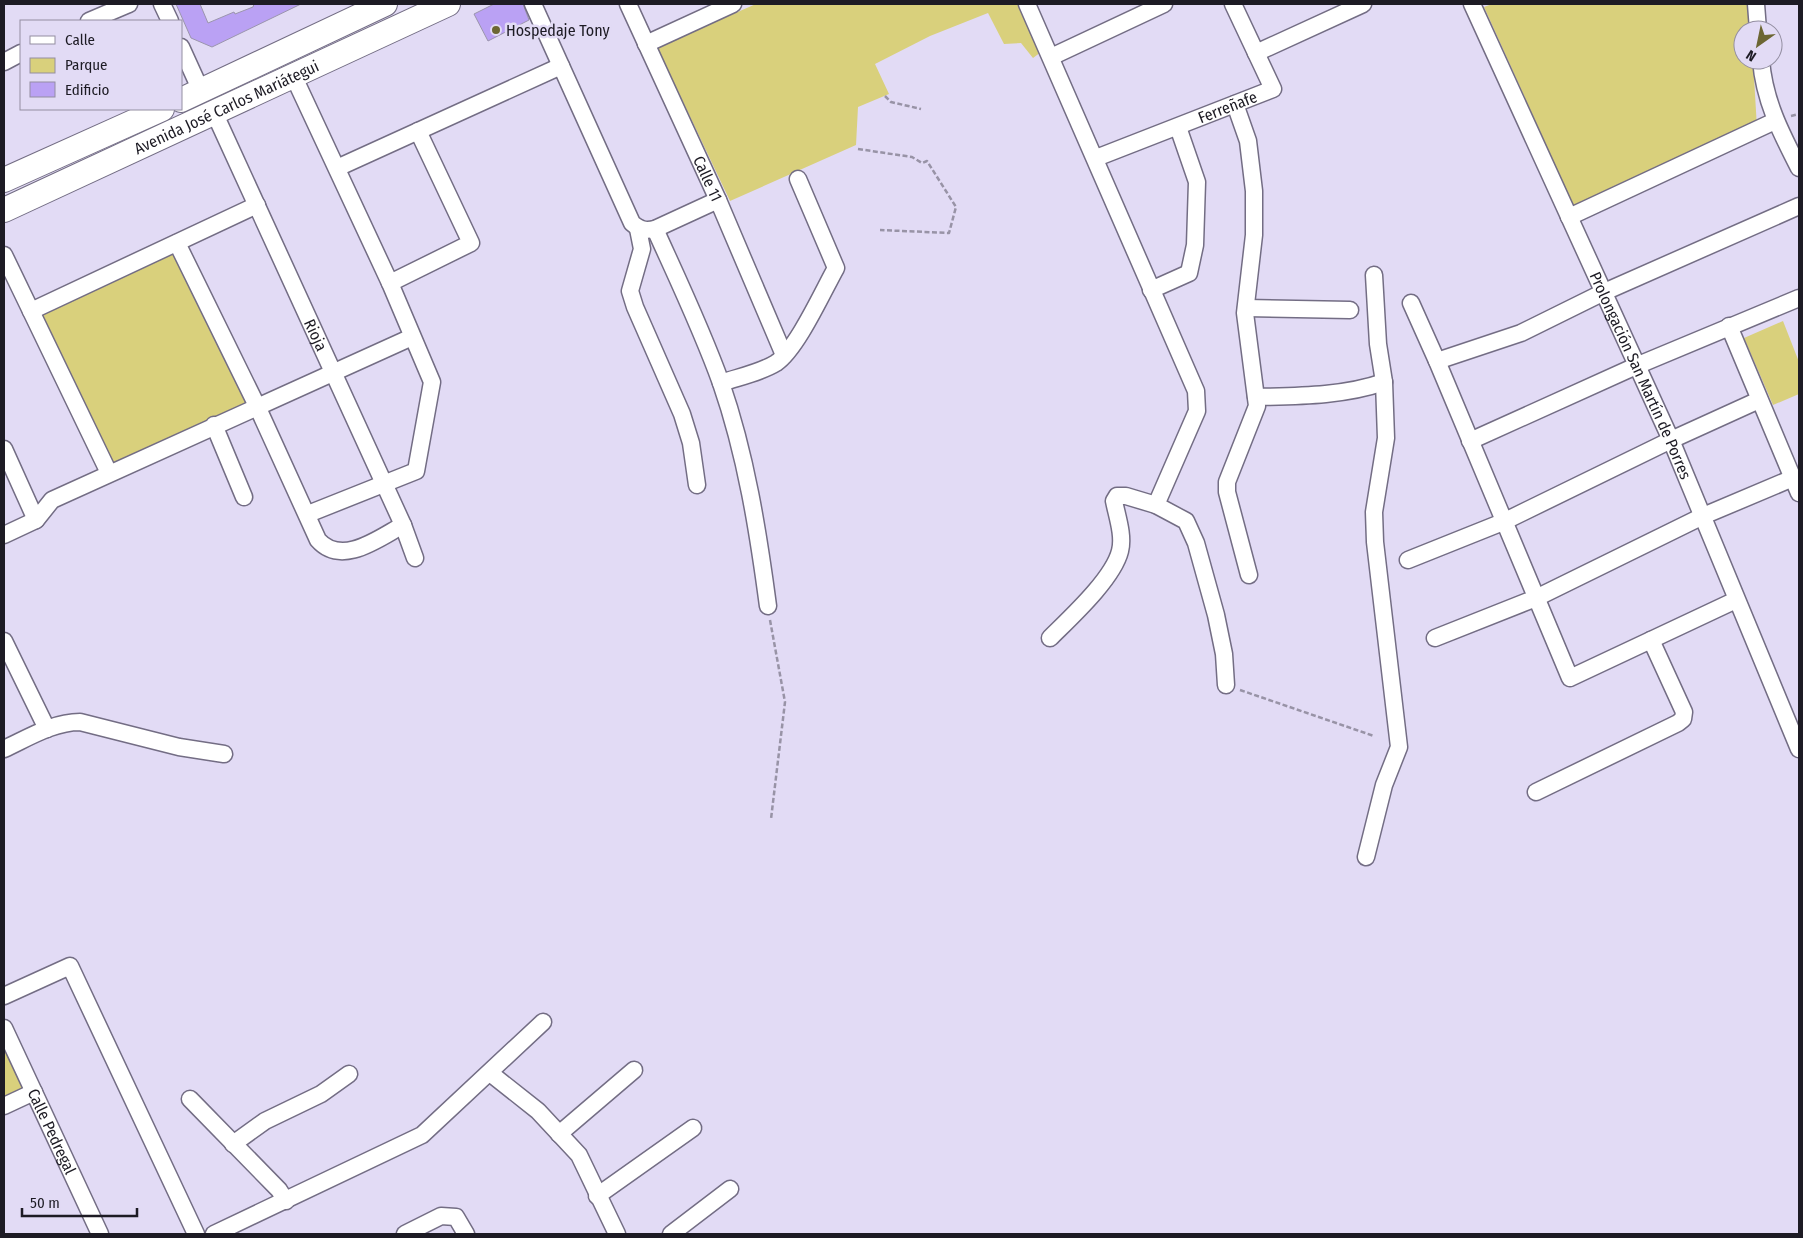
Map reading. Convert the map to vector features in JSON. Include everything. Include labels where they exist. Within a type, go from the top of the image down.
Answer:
[{"type":"main road","name":"Avenida José Carlos Mariátegui","points":[[191,96],[360,9],[385,4]]},
{"type":"main road","name":"Avenida José Carlos Mariátegui","points":[[4,210],[448,4]]},
{"type":"main road","name":"Avenida José Carlos Mariátegui","points":[[4,180],[160,110]]},
{"type":"street","points":[[96,13],[129,4]]},
{"type":"street","points":[[162,4],[170,20]]},
{"type":"street","points":[[533,4],[632,223],[638,229],[646,231],[655,229],[718,200]]},
{"type":"street","name":"Calle 11","points":[[628,4],[718,200],[784,355]]},
{"type":"street","points":[[646,44],[733,4]]},
{"type":"street","points":[[1027,4],[1096,158],[1150,290],[1198,400],[1197,411],[1156,505]]},
{"type":"street","points":[[1052,57],[1143,8],[1164,4]]},
{"type":"street","name":"Ferreñafe","points":[[1096,158],[1178,128],[1273,88],[1233,4]]},
{"type":"street","points":[[1256,53],[1363,4]]},
{"type":"street","name":"Prolongación San Martín de Porres","points":[[1472,4],[1602,293],[1671,440],[1799,749]]},
{"type":"street","points":[[1756,4],[1757,20]]},
{"type":"street","points":[[182,52],[191,96]]},
{"type":"street","points":[[4,62],[20,54]]},
{"type":"street","points":[[336,168],[561,66]]},
{"type":"street","points":[[1762,70],[1763,85],[1775,121],[1799,168]]},
{"type":"street","points":[[294,74],[390,283],[432,382],[432,394],[416,471],[384,482],[308,514]]},
{"type":"street","points":[[1235,104],[1248,141],[1254,191],[1254,235],[1246,308],[1258,406],[1227,482],[1227,492],[1249,575]]},
{"type":"street","name":"Rioja","points":[[214,112],[404,525],[415,558]]},
{"type":"street","points":[[1569,217],[1775,121]]},
{"type":"street","points":[[1150,290],[1189,273],[1195,245],[1197,182],[1178,128]]},
{"type":"street","points":[[390,283],[471,243],[418,131]]},
{"type":"street","points":[[721,383],[776,363],[784,355],[804,326],[836,268],[798,179]]},
{"type":"street","points":[[31,311],[257,205]]},
{"type":"street","points":[[1437,361],[1521,333],[1602,293],[1799,206]]},
{"type":"street","points":[[638,229],[642,249],[630,291],[635,307],[682,414],[691,443],[697,486]]},
{"type":"street","points":[[655,229],[721,383],[744,465],[755,520],[768,606]]},
{"type":"street","points":[[177,243],[257,406],[308,514],[318,540],[324,547],[335,550],[358,549],[404,525]]},
{"type":"street","points":[[4,255],[109,473]]},
{"type":"street","points":[[1366,857],[1384,786],[1399,747],[1385,635],[1374,512],[1386,438],[1384,382],[1378,344],[1374,275]]},
{"type":"street","points":[[1470,442],[1636,366],[1799,298]]},
{"type":"street","points":[[1411,303],[1570,678],[1736,600]]},
{"type":"street","points":[[1246,308],[1350,310]]},
{"type":"street","points":[[1435,638],[1536,598],[1703,516],[1796,486],[1729,326]]},
{"type":"street","points":[[4,535],[36,520],[52,500],[214,425],[412,337]]},
{"type":"street","points":[[1256,397],[1315,395],[1363,389],[1384,382]]},
{"type":"street","points":[[1408,560],[1504,522],[1671,440],[1759,400]]},
{"type":"street","points":[[214,425],[244,497]]},
{"type":"street","points":[[4,450],[36,520]]},
{"type":"street","points":[[1050,638],[1091,596],[1102,582],[1120,551],[1120,538],[1114,501],[1117,496],[1126,496],[1156,505],[1186,521],[1196,543],[1216,615],[1224,654],[1226,685]]},
{"type":"street","points":[[1536,792],[1678,724],[1683,719],[1684,712],[1651,640]]},
{"type":"street","points":[[6,649],[47,729]]},
{"type":"street","points":[[4,749],[47,729],[68,722],[80,722],[179,747],[224,754]]},
{"type":"street","points":[[4,996],[70,966],[196,1234]]},
{"type":"street","points":[[214,1234],[422,1135],[543,1022]]},
{"type":"street","name":"Calle Pedregal","points":[[4,1028],[100,1234]]},
{"type":"street","points":[[559,1134],[634,1070]]},
{"type":"street","points":[[490,1073],[538,1111],[579,1155],[617,1234]]},
{"type":"street","points":[[233,1144],[265,1121],[320,1094],[349,1074]]},
{"type":"street","points":[[4,1106],[34,1092]]},
{"type":"street","points":[[190,1099],[279,1190],[286,1201]]},
{"type":"street","points":[[598,1196],[693,1128]]},
{"type":"street","points":[[671,1234],[730,1189]]},
{"type":"street","points":[[405,1234],[447,1215],[456,1217],[466,1234]]},
{"type":"path","points":[[885,96],[891,102],[921,109]]},
{"type":"path","points":[[858,149],[912,157],[922,163],[927,161],[956,207],[949,233],[880,230]]},
{"type":"path","points":[[768,606],[785,702],[771,819]]},
{"type":"path","points":[[1226,685],[1374,736]]},
{"type":"green space","points":[[756,4],[1019,4],[1041,52],[1033,58],[1021,43],[1004,44],[988,13],[930,36],[875,64],[889,94],[858,107],[856,145],[730,201],[657,47]]},
{"type":"green space","points":[[1492,4],[1750,4],[1751,20],[1733,20],[1733,70],[1754,70],[1757,128],[1574,207],[1484,7]]},
{"type":"green space","points":[[175,250],[252,404],[112,464],[37,313]]},
{"type":"green space","points":[[1783,321],[1799,362],[1799,394],[1773,405],[1744,338]]},
{"type":"green space","points":[[4,1034],[32,1089],[4,1102]]},
{"type":"building","points":[[176,4],[200,4],[208,23],[234,12],[235,14],[253,7],[254,4],[301,4],[212,47],[191,38]]},
{"type":"building","name":"Hospedaje Tony","points":[[494,4],[523,4],[529,20],[488,41],[474,14]]},
{"type":"place","name":"Hospedaje Tony","points":[[496,30]]}]
